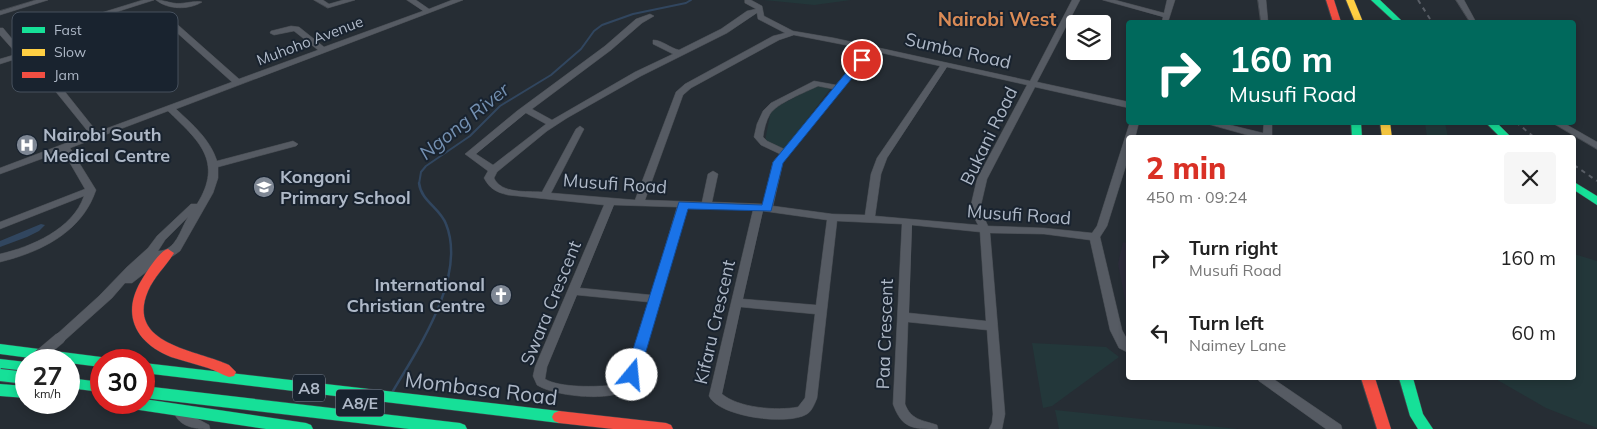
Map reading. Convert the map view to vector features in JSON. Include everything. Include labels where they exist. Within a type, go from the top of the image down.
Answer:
[{"type":"main road","points":[[1330,0],[1336,20]]},
{"type":"main road","points":[[1350,0],[1358,20]]},
{"type":"main road","points":[[1375,0],[1397,20]]},
{"type":"main road","points":[[1493,125],[1504,135]]},
{"type":"main road","points":[[1576,186],[1597,200]]},
{"type":"main road","points":[[160,251],[139,302],[137,316],[140,326],[146,334],[169,351],[226,370],[238,380]]},
{"type":"main road","points":[[0,349],[90,361]]},
{"type":"main road","points":[[0,364],[15,366]]},
{"type":"main road","name":"Mombasa Road","points":[[155,369],[666,429]]},
{"type":"main road","points":[[0,375],[15,377]]},
{"type":"main road","name":"A8/E","points":[[155,380],[576,429]]},
{"type":"main road","points":[[1369,380],[1384,429]]},
{"type":"main road","points":[[1407,380],[1417,416],[1426,429]]},
{"type":"main road","points":[[0,390],[15,391]]},
{"type":"main road","name":"A8/E","points":[[155,393],[460,429]]},
{"type":"main road","name":"A8","points":[[155,406],[306,429]]},
{"type":"street","points":[[0,13],[44,0]]},
{"type":"street","points":[[111,12],[150,0]]},
{"type":"street","points":[[160,0],[172,7],[198,2]]},
{"type":"street","points":[[318,0],[328,6],[351,0]]},
{"type":"street","points":[[411,0],[428,11]]},
{"type":"street","name":"Muhoho Avenue","points":[[0,171],[459,0]]},
{"type":"street","points":[[748,0],[757,6],[761,17],[791,33]]},
{"type":"street","name":"Bukani Road","points":[[985,229],[975,209],[982,179],[1076,0]]},
{"type":"street","points":[[1107,0],[1166,19],[1172,0]]},
{"type":"street","points":[[1262,0],[1265,20]]},
{"type":"street","points":[[1452,0],[1464,20]]},
{"type":"street","points":[[1460,0],[1472,20]]},
{"type":"street","points":[[650,16],[641,19],[598,56],[526,109],[470,154],[493,170],[552,123],[638,74],[724,31],[750,13],[760,10]]},
{"type":"street","points":[[274,33],[291,28],[324,50]]},
{"type":"street","points":[[0,30],[11,43]]},
{"type":"street","points":[[178,30],[239,83]]},
{"type":"street","name":"Sumba Road","points":[[639,202],[679,94],[688,86],[776,38],[791,33],[872,48],[1126,104]]},
{"type":"street","points":[[656,42],[671,51],[681,53]]},
{"type":"street","name":"Kifaru Crescent","points":[[832,217],[811,398],[808,405],[800,412],[784,414],[731,407],[722,402],[715,396],[737,303],[775,170],[785,153],[872,48]]},
{"type":"street","points":[[0,62],[12,58]]},
{"type":"street","points":[[870,219],[876,174],[882,158],[945,65]]},
{"type":"street","points":[[785,153],[764,143],[758,137],[767,111],[817,83],[838,88]]},
{"type":"street","points":[[61,92],[95,135]]},
{"type":"street","points":[[160,251],[175,249],[179,243],[210,190],[214,165],[212,157],[203,143],[170,108]]},
{"type":"street","points":[[526,109],[552,123]]},
{"type":"street","points":[[1218,125],[1260,135]]},
{"type":"street","points":[[1561,125],[1594,142]]},
{"type":"street","points":[[1568,125],[1594,142]]},
{"type":"street","points":[[544,195],[580,130]]},
{"type":"street","points":[[214,165],[293,144]]},
{"type":"street","points":[[0,258],[36,247],[57,234],[82,211],[90,197],[91,190],[65,147]]},
{"type":"street","points":[[1126,150],[1102,226],[1095,237],[1116,330],[1122,345],[1126,347]]},
{"type":"street","name":"Musufi Road","points":[[493,170],[489,178],[496,189],[544,195],[610,202],[763,208],[832,217],[907,221],[1095,237]]},
{"type":"street","points":[[706,206],[713,174]]},
{"type":"street","points":[[47,349],[160,251],[213,179]]},
{"type":"street","points":[[0,226],[91,190]]},
{"type":"street","name":"Swara Crescent","points":[[610,202],[541,367],[538,378],[542,383],[550,387],[601,391],[616,390],[626,384],[632,375],[683,205]]},
{"type":"street","name":"Paa Crescent","points":[[907,221],[899,404],[902,414],[916,426],[932,429]]},
{"type":"street","points":[[985,229],[999,414],[998,425],[995,429]]},
{"type":"street","points":[[573,291],[655,299]]},
{"type":"street","points":[[737,303],[821,310]]},
{"type":"street","points":[[904,317],[993,326]]},
{"type":"street","points":[[0,390],[15,377]]},
{"type":"street","points":[[1266,380],[1336,429]]},
{"type":"street","points":[[158,406],[187,417],[204,429]]},
{"type":"shaded area","points":[[1123,242],[1126,243],[1126,304],[1118,264]]},
{"type":"green space","points":[[764,0],[851,0],[814,5]]},
{"type":"green space","points":[[819,84],[830,89],[793,138],[785,153],[765,141],[771,110]]},
{"type":"green space","points":[[1425,125],[1445,125],[1448,135],[1427,135]]},
{"type":"green space","points":[[1576,255],[1597,261],[1597,428],[1546,408],[1497,380],[1576,380]]},
{"type":"green space","points":[[1032,343],[1106,347],[1119,357],[1052,406],[1043,408]]},
{"type":"green space","points":[[1055,410],[1238,429],[1059,429]]},
{"type":"water","points":[[41,224],[45,225],[39,231],[0,247],[0,241]]},
{"type":"waterway","name":"Ngong River","points":[[419,184],[421,172],[426,166],[470,136],[500,106],[551,75],[581,49],[594,31],[602,25],[633,14],[686,3],[691,0]]},
{"type":"waterway","name":"Ngong River","points":[[393,391],[427,333],[445,288],[450,266],[451,244],[446,224],[440,213],[423,195],[419,184]]},
{"type":"railway","points":[[1418,0],[1431,20]]},
{"type":"railway","points":[[1520,125],[1531,135]]},
{"type":"railway","points":[[1576,166],[1597,181]]},
{"type":"traffic: fast","points":[[1375,0],[1397,20]]},
{"type":"traffic: fast","points":[[1356,125],[1357,135]]},
{"type":"traffic: fast","points":[[1493,125],[1504,135]]},
{"type":"traffic: fast","points":[[1576,186],[1597,201]]},
{"type":"traffic: fast","points":[[0,349],[90,361]]},
{"type":"traffic: fast","points":[[0,364],[15,366]]},
{"type":"traffic: fast","points":[[155,369],[559,417]]},
{"type":"traffic: fast","points":[[0,375],[15,377]]},
{"type":"traffic: fast","points":[[1407,380],[1417,416],[1426,429]]},
{"type":"traffic: fast","points":[[80,384],[90,386]]},
{"type":"traffic: fast","points":[[0,390],[15,391]]},
{"type":"traffic: fast","points":[[155,393],[460,429]]},
{"type":"traffic: fast","points":[[155,406],[306,429]]},
{"type":"traffic: slow","points":[[1350,0],[1358,20]]},
{"type":"traffic: slow","points":[[1385,125],[1387,135]]},
{"type":"traffic: jam","points":[[1330,0],[1336,20]]},
{"type":"traffic: jam","points":[[168,253],[148,281],[139,299],[137,310],[143,329],[157,343],[175,353],[213,364],[229,372]]},
{"type":"traffic: jam","points":[[1369,380],[1384,429]]},
{"type":"traffic: jam","points":[[559,417],[666,429]]},
{"type":"place","name":"Nairobi South Medical Centre","points":[[27,145]]},
{"type":"place","name":"Kongoni Primary School","points":[[264,187]]},
{"type":"place","name":"International Christian Centre","points":[[501,295]]},
{"type":"district","name":"Nairobi West","points":[[997,19]]},
{"type":"route","points":[[632,375],[683,205],[759,207],[767,209],[778,162],[862,60]]}]
